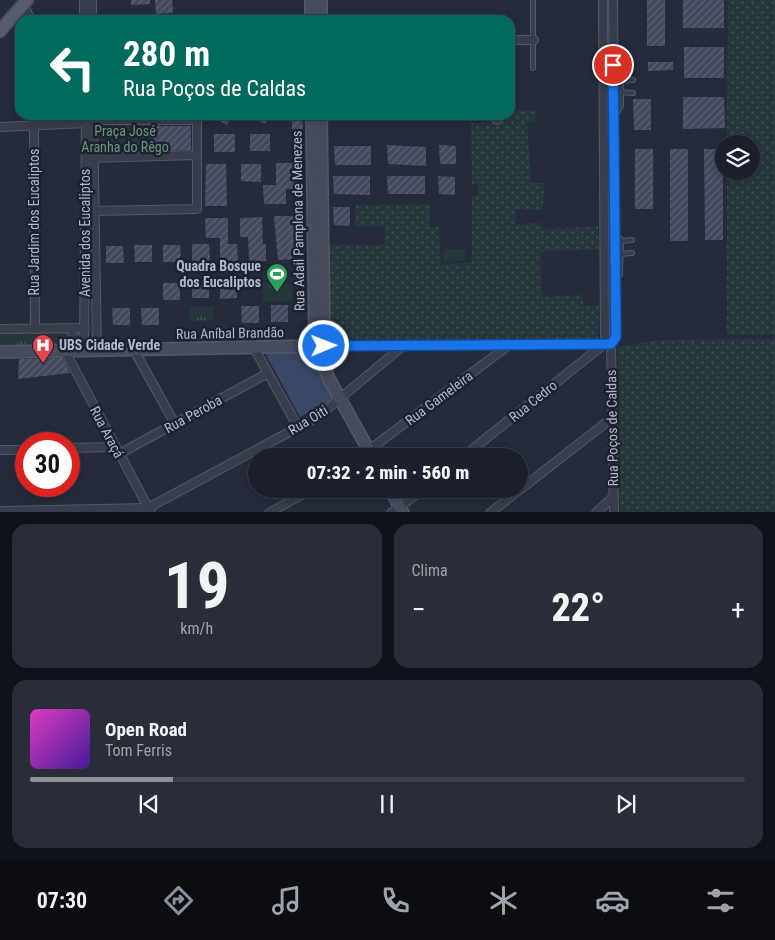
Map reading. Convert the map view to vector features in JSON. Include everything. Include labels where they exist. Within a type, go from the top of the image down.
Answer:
[{"type":"main road","points":[[310,0],[311,15]]},
{"type":"main road","points":[[320,0],[321,15]]},
{"type":"main road","points":[[0,20],[23,1]]},
{"type":"main road","points":[[0,31],[23,1]]},
{"type":"main road","name":"Rua Adail Pamplona de Menezes","points":[[312,120],[310,156],[318,177],[324,275],[320,349]]},
{"type":"main road","name":"Rua Adail Pamplona de Menezes","points":[[322,120],[314,237],[320,349],[325,370],[367,448]]},
{"type":"main road","points":[[314,237],[317,248],[323,250]]},
{"type":"main road","points":[[314,262],[321,263],[324,275]]},
{"type":"main road","name":"Rua Aníbal Brandão","points":[[0,352],[254,348],[320,349]]},
{"type":"main road","points":[[393,498],[398,511]]},
{"type":"street","points":[[84,0],[84,15]]},
{"type":"street","points":[[92,0],[92,15]]},
{"type":"street","name":"Rua Poços de Caldas","points":[[603,0],[605,336],[612,418],[614,512]]},
{"type":"street","name":"Rua Poços de Caldas","points":[[607,345],[616,337],[613,92],[617,81],[613,0]]},
{"type":"street","points":[[23,1],[29,15]]},
{"type":"street","points":[[515,40],[534,40]]},
{"type":"street","name":"Rua Jardim dos Eucaliptos","points":[[34,120],[35,329]]},
{"type":"street","points":[[0,127],[34,126],[75,120]]},
{"type":"street","name":"Avenida dos Eucaliptos","points":[[89,120],[97,350]]},
{"type":"street","points":[[92,215],[192,210],[198,207],[197,120]]},
{"type":"street","points":[[89,158],[197,155]]},
{"type":"street","name":"Avenida dos Eucaliptos","points":[[84,350],[92,215]]},
{"type":"street","points":[[0,329],[85,328]]},
{"type":"street","points":[[68,350],[73,329]]},
{"type":"street","name":"Rua Aníbal Brandão","points":[[320,349],[404,345],[607,345]]},
{"type":"street","name":"Rua Oiti","points":[[150,510],[327,410],[404,345]]},
{"type":"street","name":"Rua Gameleira","points":[[378,448],[509,345]]},
{"type":"street","name":"Rua Cedro","points":[[474,448],[607,345]]},
{"type":"street","points":[[254,348],[298,427]]},
{"type":"street","name":"Rua Araçá","points":[[68,350],[117,451],[150,510]]},
{"type":"street","points":[[134,350],[175,424]]},
{"type":"street","name":"Rua Peroba","points":[[117,451],[175,424],[268,373]]},
{"type":"street","points":[[490,512],[612,418]]},
{"type":"street","points":[[80,449],[117,451]]},
{"type":"street","points":[[0,450],[15,450]]},
{"type":"street","points":[[596,512],[614,496]]},
{"type":"street","points":[[269,512],[295,498]]},
{"type":"street","points":[[398,511],[413,498]]},
{"type":"street","points":[[0,511],[150,510]]},
{"type":"lane","points":[[533,0],[533,68]]},
{"type":"lane","points":[[614,118],[621,106],[622,93],[617,81],[633,80]]},
{"type":"lane","points":[[613,92],[634,93]]},
{"type":"lane","points":[[615,231],[621,241],[620,275],[615,280]]},
{"type":"lane","points":[[621,241],[632,240]]},
{"type":"lane","points":[[620,254],[632,253]]},
{"type":"green space","points":[[728,0],[775,0],[775,335],[727,335],[727,180],[760,180],[760,135],[727,135]]},
{"type":"green space","points":[[515,110],[536,111],[536,121],[527,122],[531,183],[544,183],[543,210],[516,209],[516,224],[542,223],[542,229],[598,226],[599,249],[541,252],[542,297],[583,295],[583,306],[599,305],[598,339],[331,341],[329,245],[384,245],[385,226],[355,226],[355,205],[430,204],[430,227],[439,227],[441,264],[472,263],[472,196],[478,196],[478,184],[472,184],[471,123],[501,122],[501,120],[515,120]]},
{"type":"green space","name":"Praça José Aranha do Rêgo","points":[[101,123],[150,123],[151,153],[100,155]]},
{"type":"green space","points":[[443,249],[465,249],[465,261],[443,262]]},
{"type":"green space","name":"Quadra Bosque dos Eucaliptos","points":[[263,283],[292,284],[292,301],[263,302]]},
{"type":"green space","points":[[190,307],[213,307],[213,320],[190,321]]},
{"type":"green space","points":[[0,331],[77,332],[78,344],[0,346]]},
{"type":"green space","points":[[775,338],[775,512],[620,512],[618,347],[660,340]]},
{"type":"water","points":[[311,351],[338,398],[300,417],[266,355],[268,352]]},
{"type":"building","points":[[131,0],[150,0],[150,4],[131,5]]},
{"type":"building","points":[[155,0],[172,0],[173,13],[156,14]]},
{"type":"building","points":[[647,0],[665,0],[665,46],[647,46]]},
{"type":"building","points":[[683,0],[724,0],[724,28],[683,28]]},
{"type":"building","points":[[684,47],[724,47],[724,78],[684,78]]},
{"type":"building","points":[[648,62],[673,62],[673,70],[648,71]]},
{"type":"building","points":[[683,97],[724,97],[725,128],[683,129]]},
{"type":"building","points":[[633,99],[651,99],[651,130],[634,130]]},
{"type":"building","points":[[218,120],[230,120],[227,125]]},
{"type":"building","points":[[258,120],[268,120],[265,124]]},
{"type":"building","points":[[292,120],[302,120],[303,129],[292,129]]},
{"type":"building","points":[[150,126],[191,126],[191,150],[151,151]]},
{"type":"building","points":[[214,134],[235,134],[235,152],[214,152]]},
{"type":"building","points":[[250,134],[270,134],[270,151],[250,151]]},
{"type":"building","points":[[387,145],[426,147],[426,166],[388,164]]},
{"type":"building","points":[[439,145],[456,146],[456,164],[440,164]]},
{"type":"building","points":[[334,146],[371,146],[371,165],[335,165]]},
{"type":"building","points":[[635,149],[653,149],[653,209],[635,209]]},
{"type":"building","points":[[670,149],[688,149],[688,241],[670,241]]},
{"type":"building","points":[[704,149],[715,149],[715,180],[723,180],[723,240],[705,240]]},
{"type":"building","points":[[276,163],[296,163],[297,183],[303,183],[304,189],[286,189],[286,204],[264,204],[263,185],[276,185]]},
{"type":"building","points":[[206,164],[226,164],[227,206],[205,206]]},
{"type":"building","points":[[241,164],[261,164],[261,182],[241,181]]},
{"type":"building","points":[[333,176],[370,176],[370,195],[334,194]]},
{"type":"building","points":[[387,176],[425,176],[425,194],[388,194]]},
{"type":"building","points":[[438,176],[455,177],[455,195],[439,194]]},
{"type":"building","points":[[333,207],[350,207],[350,226],[334,225]]},
{"type":"building","points":[[274,216],[297,216],[295,259],[278,260]]},
{"type":"building","points":[[262,217],[263,244],[266,244],[266,261],[249,261],[248,237],[240,237],[240,218]]},
{"type":"building","points":[[205,218],[228,218],[228,244],[237,244],[238,261],[220,262],[220,238],[206,238]]},
{"type":"building","points":[[192,244],[209,244],[210,261],[192,262]]},
{"type":"building","points":[[134,245],[152,245],[152,262],[135,262]]},
{"type":"building","points":[[163,245],[180,245],[181,262],[163,262]]},
{"type":"building","points":[[106,246],[123,246],[124,263],[106,263]]},
{"type":"building","points":[[192,281],[209,281],[209,298],[192,298]]},
{"type":"building","points":[[237,281],[237,298],[220,299],[220,282]]},
{"type":"building","points":[[163,283],[180,283],[180,300],[163,300]]},
{"type":"building","points":[[271,305],[288,305],[288,322],[271,322]]},
{"type":"building","points":[[241,306],[259,306],[259,323],[242,323]]},
{"type":"building","points":[[112,308],[130,308],[130,325],[113,325]]},
{"type":"building","points":[[141,308],[159,308],[159,325],[142,325]]},
{"type":"building","name":"UBS Cidade Verde","points":[[63,358],[70,373],[18,379],[19,359]]},
{"type":"place","name":"Quadra Bosque dos Eucaliptos","points":[[277,293]]},
{"type":"place","name":"UBS Cidade Verde","points":[[43,364]]},
{"type":"route","points":[[324,346],[611,344],[616,337],[613,65]]}]
